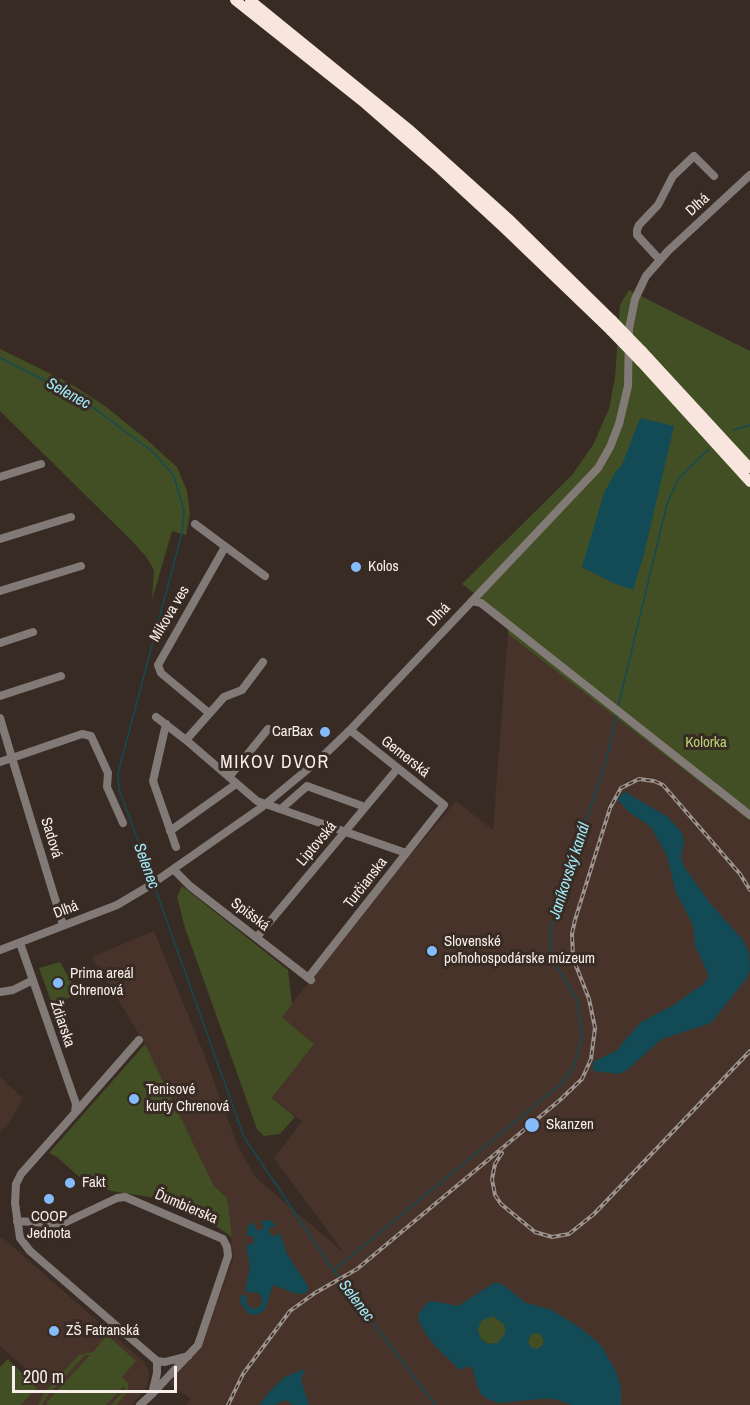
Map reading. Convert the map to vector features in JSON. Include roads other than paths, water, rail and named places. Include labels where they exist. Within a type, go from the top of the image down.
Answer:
[{"type":"highway","points":[[235,0],[362,101],[440,169],[611,332],[642,357],[750,468]]},
{"type":"highway","points":[[250,0],[367,93],[518,228],[612,320],[750,482]]},
{"type":"street","points":[[659,259],[637,235],[636,230],[639,225],[658,205],[673,176],[694,156],[714,176]]},
{"type":"street","name":"Dlhá","points":[[0,951],[117,905],[158,881],[266,804],[320,759],[350,730],[598,468],[619,424],[628,386],[629,329],[635,299],[646,276],[659,259],[750,175]]},
{"type":"street","points":[[0,477],[41,464]]},
{"type":"street","points":[[0,539],[71,517]]},
{"type":"street","points":[[195,524],[265,576]]},
{"type":"street","name":"Mikova ves","points":[[209,713],[160,673],[158,665],[225,547]]},
{"type":"street","points":[[0,591],[81,566]]},
{"type":"street","points":[[472,601],[481,603],[750,815]]},
{"type":"street","points":[[0,643],[33,632]]},
{"type":"street","points":[[186,740],[224,697],[242,690],[263,662]]},
{"type":"street","points":[[0,696],[61,676]]},
{"type":"street","points":[[156,717],[257,801],[406,853]]},
{"type":"street","name":"Sadová","points":[[0,718],[63,925]]},
{"type":"street","points":[[166,724],[153,781],[176,847]]},
{"type":"street","points":[[229,777],[268,729]]},
{"type":"street","name":"Gemerská","points":[[350,730],[444,805]]},
{"type":"street","points":[[0,762],[82,734],[92,736],[108,773],[107,787],[123,824]]},
{"type":"street","name":"Liptovská","points":[[257,937],[398,768]]},
{"type":"street","points":[[170,831],[236,783]]},
{"type":"street","points":[[281,809],[307,786],[365,807]]},
{"type":"street","name":"Turčianska","points":[[310,979],[444,805]]},
{"type":"street","name":"Spišská","points":[[174,870],[186,883],[310,979]]},
{"type":"street","name":"Ždiarska","points":[[20,943],[76,1104],[75,1113]]},
{"type":"street","points":[[0,992],[13,990],[33,980]]},
{"type":"street","points":[[139,1040],[21,1174],[16,1184],[16,1221],[20,1238],[30,1251],[157,1361],[165,1362],[188,1356]]},
{"type":"street","name":"Ďumbierska","points":[[16,1221],[62,1224],[117,1198],[125,1197],[223,1239],[228,1256],[198,1345],[140,1405]]},
{"type":"street","points":[[153,1394],[157,1361]]},
{"type":"water","points":[[640,418],[674,426],[644,554],[633,590],[613,583],[582,567],[604,493],[616,471],[622,465]]},
{"type":"water","points":[[625,791],[668,817],[682,833],[684,841],[681,857],[685,868],[710,903],[743,940],[749,953],[750,969],[747,978],[711,1023],[662,1039],[627,1070],[619,1074],[593,1071],[593,1062],[616,1051],[641,1022],[672,1006],[704,984],[709,976],[695,945],[693,925],[676,892],[667,856],[651,827],[629,812],[618,800],[616,801]]},
{"type":"water","points":[[269,1220],[276,1225],[268,1229],[272,1237],[280,1233],[287,1254],[308,1286],[308,1291],[304,1294],[294,1293],[273,1285],[265,1310],[256,1315],[249,1314],[241,1304],[242,1294],[247,1297],[246,1303],[249,1307],[256,1309],[261,1305],[262,1299],[260,1294],[245,1290],[250,1268],[246,1244],[253,1245],[254,1237],[246,1235],[248,1227],[253,1222],[257,1231],[264,1228],[261,1221]]},
{"type":"water","points":[[494,1283],[502,1284],[526,1303],[552,1310],[600,1344],[616,1371],[621,1387],[621,1405],[572,1405],[554,1399],[499,1403],[487,1399],[477,1386],[473,1369],[469,1366],[460,1370],[437,1348],[418,1319],[419,1313],[428,1302],[458,1306]],"holes":[[[493,1316],[504,1324],[506,1332],[498,1343],[488,1344],[481,1339],[478,1330],[481,1321]],[[536,1333],[544,1340],[543,1345],[537,1349],[532,1348],[528,1342],[531,1335]]]},
{"type":"water","points":[[305,1369],[301,1380],[309,1405],[293,1405],[285,1400],[275,1405],[259,1405],[285,1377]]},
{"type":"waterway","name":"Selenec","points":[[0,358],[83,400],[153,452],[174,476],[184,511],[182,533],[118,773],[119,790],[153,880]]},
{"type":"waterway","name":"Janíkovský kanál","points":[[734,430],[750,425]]},
{"type":"waterway","name":"Janíkovský kanál","points":[[618,707],[667,504],[678,479],[709,449]]},
{"type":"waterway","name":"Janíkovský kanál","points":[[334,1270],[561,1084],[574,1066],[582,1035],[578,1001],[561,974],[550,948],[551,928],[607,757],[617,714]]},
{"type":"waterway","name":"Selenec","points":[[154,885],[244,1137],[334,1271],[435,1405]]},
{"type":"railway","points":[[228,1405],[243,1374],[290,1311],[315,1293],[357,1269],[560,1100],[582,1079],[591,1059],[595,1028],[589,999],[573,958],[572,934],[610,808],[621,788],[639,779],[663,785],[740,874],[750,890]]},
{"type":"railway","points":[[502,1153],[495,1164],[492,1179],[495,1195],[501,1204],[535,1232],[552,1237],[569,1234],[594,1214],[750,1051]]},
{"type":"place","name":"Kolos","points":[[356,567]]},
{"type":"place","name":"CarBax","points":[[325,732]]},
{"type":"place","name":"Slovenské poľnohospodárske múzeum","points":[[432,951]]},
{"type":"place","name":"Prima areál Chrenová","points":[[58,983]]},
{"type":"place","name":"Tenisové kurty Chrenová","points":[[134,1099]]},
{"type":"place","name":"Skanzen","points":[[532,1125]]},
{"type":"place","name":"Fakt","points":[[70,1183]]},
{"type":"place","name":"COOP Jednota","points":[[49,1199]]},
{"type":"place","name":"ZŠ Fatranská","points":[[54,1331]]},
{"type":"district","name":"MIKOV DVOR","points":[[275,763]]},
{"type":"park label","name":"Kolorka","points":[[706,743]]}]
